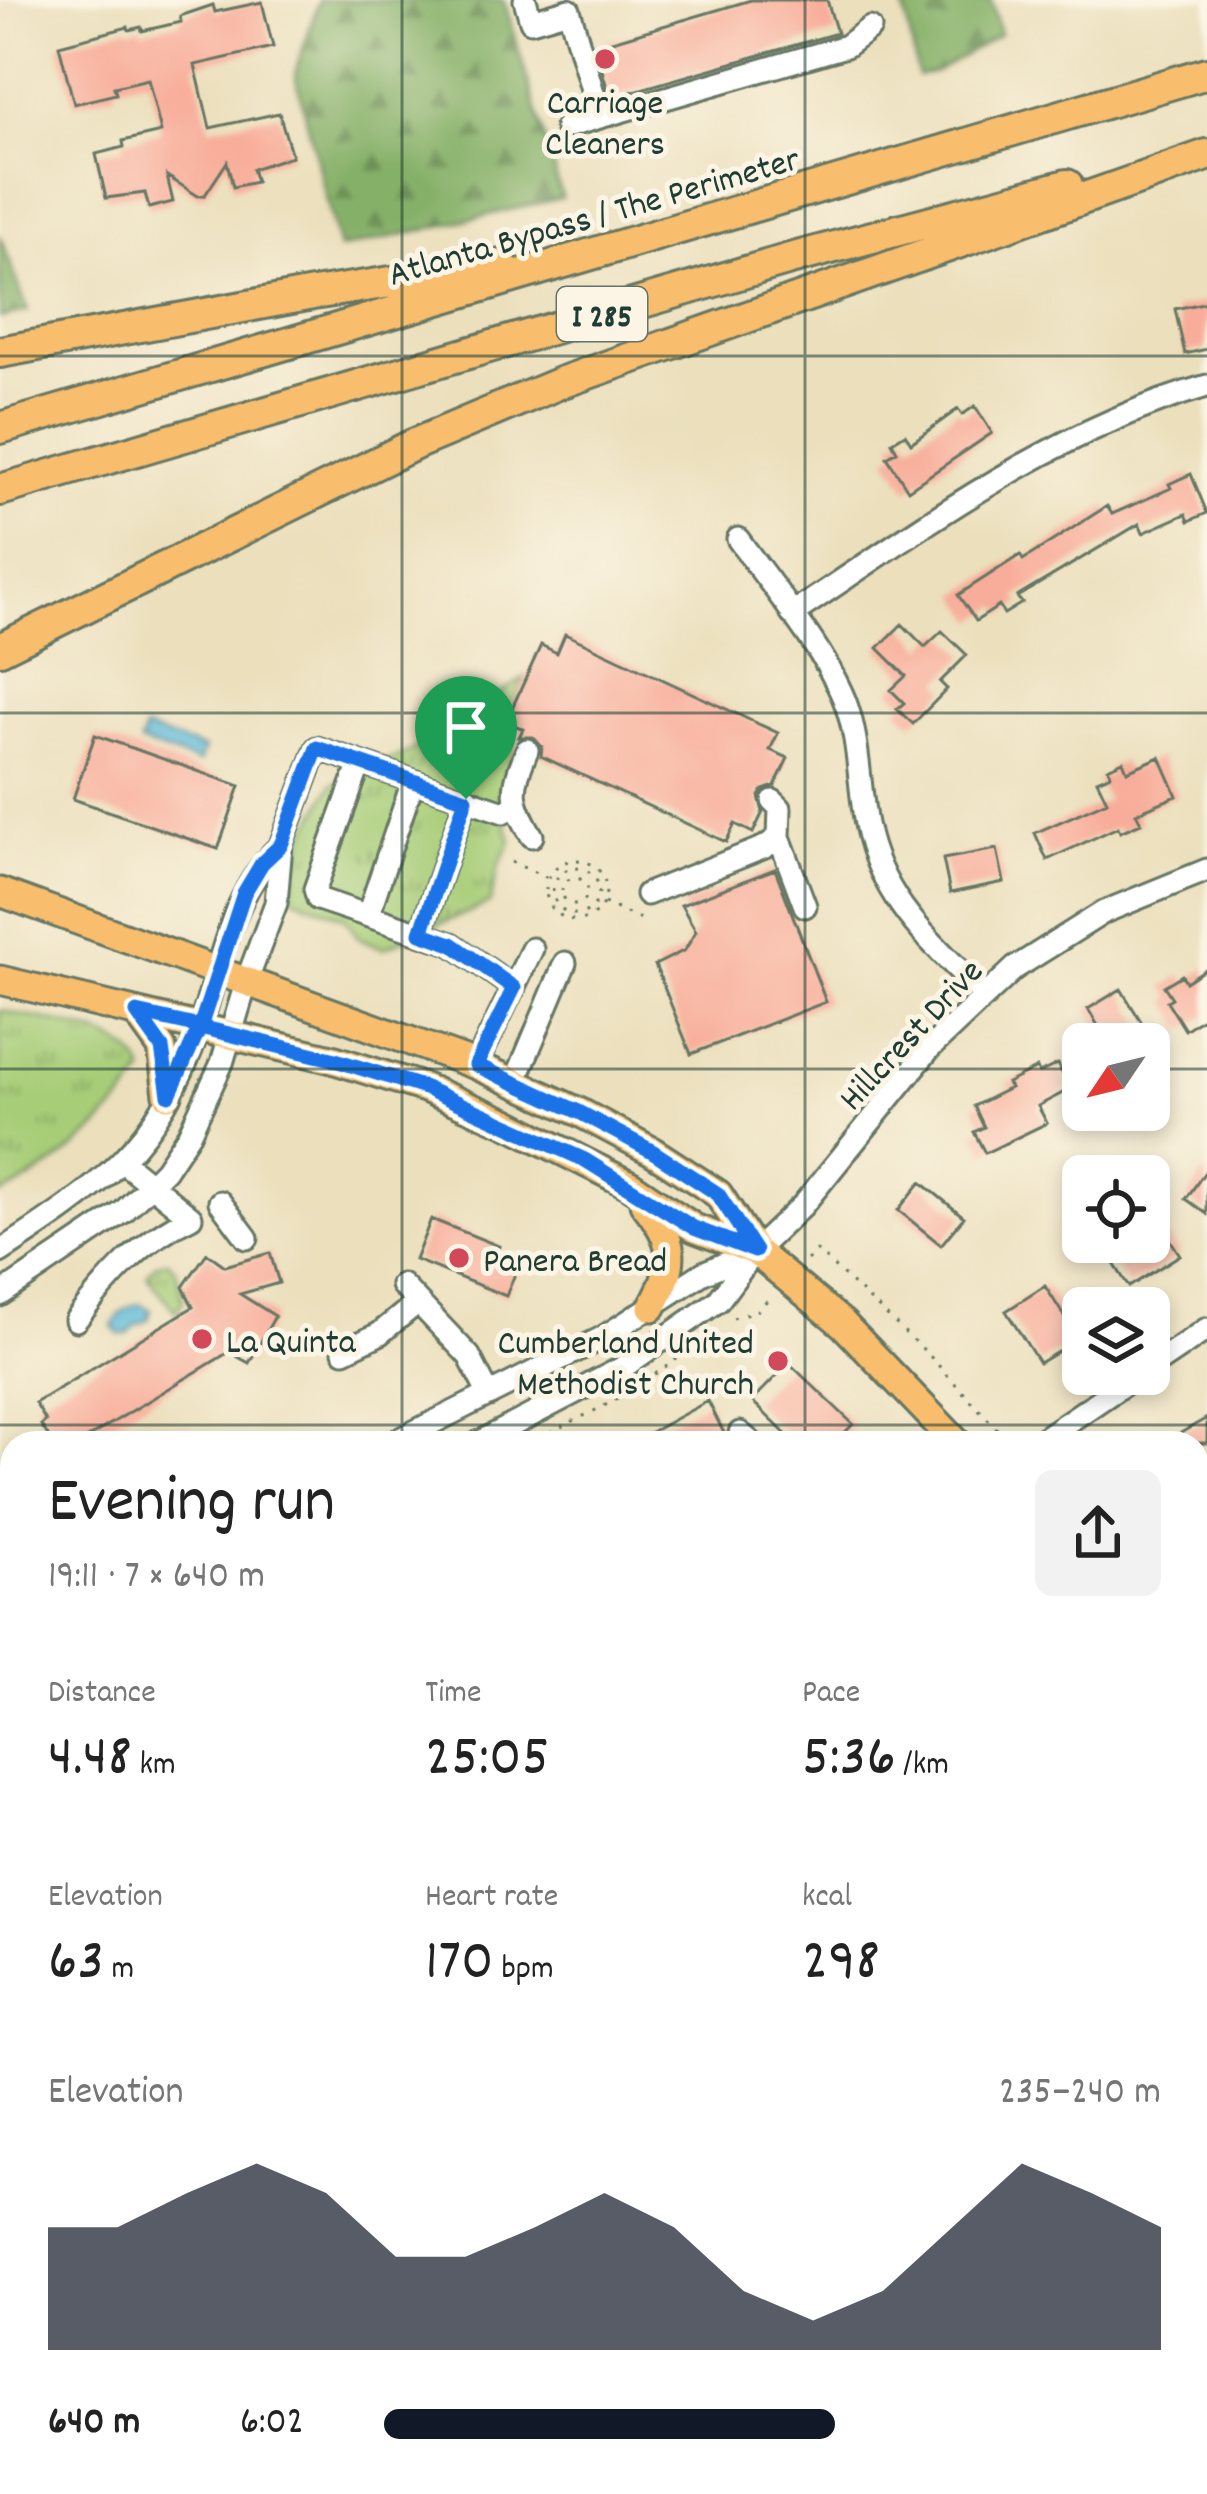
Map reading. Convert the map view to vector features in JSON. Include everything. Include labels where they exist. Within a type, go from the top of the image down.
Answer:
[{"type":"highway","name":"Atlanta Bypass / The Perimeter","points":[[0,428],[1207,73]]},
{"type":"highway","points":[[0,649],[415,444],[560,383],[1207,152]]},
{"type":"highway","name":"I 285","points":[[0,490],[790,259],[1207,152]]},
{"type":"highway","points":[[0,352],[313,294],[617,248]]},
{"type":"main road","points":[[0,892],[515,1082],[652,1151],[718,1194],[755,1251]]},
{"type":"main road","points":[[0,980],[332,1059],[425,1088],[507,1123],[630,1185],[694,1228],[755,1251],[870,1350],[946,1431]]},
{"type":"main road","points":[[137,1013],[162,1048],[169,1095]]},
{"type":"main road","points":[[630,1185],[664,1228],[671,1247],[670,1267],[652,1306]]},
{"type":"street","points":[[525,0],[531,20],[569,10],[600,116]]},
{"type":"street","points":[[566,127],[846,46],[870,28]]},
{"type":"street","points":[[792,614],[1005,474],[1144,404],[1207,386]]},
{"type":"street","points":[[737,538],[843,695],[856,738],[867,827],[891,896],[983,994]]},
{"type":"street","points":[[0,1295],[101,1229],[152,1184],[200,1114],[276,903],[281,845],[317,748],[504,812],[515,805]]},
{"type":"street","points":[[527,750],[512,786],[515,805],[532,836]]},
{"type":"street","points":[[360,763],[315,889],[318,899],[452,944],[514,988]]},
{"type":"street","points":[[368,916],[413,781]]},
{"type":"street","points":[[421,933],[466,799]]},
{"type":"street","points":[[773,801],[780,808],[779,837],[805,906]]},
{"type":"street","points":[[647,894],[765,847],[779,837]]},
{"type":"street","points":[[0,1252],[82,1198],[144,1138],[200,1027],[244,893],[262,863],[281,845]]},
{"type":"street","name":"Hillcrest Drive","points":[[755,1251],[802,1206],[930,1048],[983,994],[1076,927],[1207,870]]},
{"type":"street","points":[[244,893],[276,903]]},
{"type":"street","points":[[476,1065],[532,949]]},
{"type":"street","points":[[515,1082],[566,963]]},
{"type":"street","points":[[76,1319],[164,1229],[191,1216],[123,1162]]},
{"type":"street","points":[[220,1202],[247,1238]]},
{"type":"street","points":[[416,1431],[602,1338],[704,1273],[755,1251]]},
{"type":"street","points":[[501,1431],[622,1368],[684,1328],[718,1301],[755,1251]]},
{"type":"street","points":[[344,1351],[380,1334],[410,1294],[470,1356],[489,1394]]},
{"type":"street","points":[[1170,1354],[1207,1330]]},
{"type":"street","points":[[1055,1431],[1108,1395]]},
{"type":"path","points":[[570,861],[590,864],[603,878],[603,903],[589,917],[562,917],[548,901],[560,865],[570,861]]},
{"type":"path","points":[[511,862],[552,880]]},
{"type":"path","points":[[573,868],[587,870],[598,888],[596,900],[581,913],[565,911],[555,901],[552,880],[573,868]]},
{"type":"path","points":[[563,871],[568,880]]},
{"type":"path","points":[[568,880],[580,880],[587,890]]},
{"type":"path","points":[[568,880],[562,890],[570,903]]},
{"type":"path","points":[[587,890],[598,888]]},
{"type":"path","points":[[565,911],[570,903],[583,901],[587,890]]},
{"type":"path","points":[[596,900],[642,920]]},
{"type":"path","points":[[553,1431],[626,1395],[742,1312],[758,1310],[817,1251],[926,1352],[999,1431]]},
{"type":"green space","points":[[319,0],[504,0],[562,198],[339,249],[295,73]]},
{"type":"green space","points":[[903,0],[991,0],[1000,34],[936,72],[918,76]]},
{"type":"green space","points":[[0,235],[28,311],[0,318]]},
{"type":"green space","points":[[524,678],[503,732],[516,741],[499,796],[511,842],[499,865],[490,903],[383,948],[359,938],[344,917],[296,898],[292,893],[304,837],[332,785],[409,752]]},
{"type":"green space","points":[[0,1010],[103,1036],[136,1058],[144,1073],[80,1143],[42,1172],[0,1195]]},
{"type":"green space","points":[[168,1261],[176,1270],[183,1301],[176,1312],[147,1276],[155,1265]]},
{"type":"water","points":[[145,729],[204,749],[199,763],[140,743]]},
{"type":"water","points":[[141,1304],[151,1310],[148,1320],[128,1334],[119,1334],[113,1326],[118,1317]]},
{"type":"building","points":[[751,0],[827,0],[837,33],[610,98],[595,46]]},
{"type":"building","points":[[262,2],[273,47],[195,65],[210,128],[279,113],[292,156],[252,169],[256,182],[233,187],[227,162],[205,195],[198,196],[167,176],[173,202],[149,208],[145,193],[106,198],[96,154],[124,147],[123,141],[161,132],[148,79],[114,87],[116,94],[74,104],[59,45],[128,27],[142,31],[181,22],[180,16],[213,5],[215,12]]},
{"type":"building","points":[[1207,302],[1207,349],[1185,354],[1175,309]]},
{"type":"building","points":[[975,406],[992,433],[908,490],[887,457],[897,451],[892,442],[905,434],[911,443],[958,409],[962,415]]},
{"type":"building","points":[[1191,474],[1207,513],[1189,521],[1186,514],[1143,533],[1139,524],[1017,597],[1022,603],[1004,614],[999,606],[976,621],[958,595],[1107,506],[1112,514]]},
{"type":"building","points":[[902,624],[925,647],[942,631],[967,655],[940,682],[947,689],[913,724],[897,709],[904,703],[891,690],[906,676],[878,648]]},
{"type":"building","points":[[565,634],[778,733],[770,750],[788,758],[775,786],[759,796],[763,812],[753,833],[735,824],[726,842],[541,756],[542,747],[533,737],[519,737],[523,729],[506,721],[541,645],[557,653]]},
{"type":"building","points":[[95,735],[240,786],[218,849],[73,799]]},
{"type":"building","points":[[1160,757],[1177,796],[1136,813],[1141,823],[1120,832],[1118,827],[1047,860],[1035,833],[1107,801],[1097,780],[1111,774],[1108,768],[1123,761],[1127,771]]},
{"type":"building","points":[[997,849],[1004,882],[950,893],[943,859]]},
{"type":"building","points":[[775,869],[826,1002],[691,1054],[655,965],[685,950],[696,931],[681,905]]},
{"type":"building","points":[[1207,968],[1207,1015],[1185,1030],[1167,1001],[1172,998],[1164,986],[1182,975],[1186,982]]},
{"type":"building","points":[[1121,989],[1142,1023],[1096,1023],[1088,1009]]},
{"type":"building","points":[[1058,1064],[1062,1072],[1062,1093],[1038,1106],[1047,1123],[985,1153],[974,1132],[984,1127],[974,1106],[1010,1088],[1007,1083],[1037,1068],[1039,1073]]},
{"type":"building","points":[[1207,1169],[1207,1214],[1186,1199]]},
{"type":"building","points":[[921,1182],[964,1217],[941,1245],[898,1210]]},
{"type":"building","name":"Panera Bread","points":[[431,1219],[499,1246],[496,1255],[519,1264],[506,1296],[415,1260]]},
{"type":"building","points":[[1170,1239],[1180,1255],[1170,1261]]},
{"type":"building","name":"La Quinta","points":[[207,1253],[225,1266],[270,1253],[279,1283],[240,1294],[275,1316],[249,1363],[229,1352],[99,1431],[45,1431],[41,1425],[46,1421],[35,1403],[193,1307],[183,1287]]},
{"type":"building","points":[[1114,1263],[1167,1263],[1129,1287]]},
{"type":"building","points":[[1045,1286],[1062,1313],[1062,1355],[1059,1351],[1039,1363],[1006,1311]]},
{"type":"building","points":[[789,1363],[853,1424],[846,1431],[783,1431],[752,1401]]},
{"type":"building","points":[[708,1401],[723,1431],[653,1431]]},
{"type":"building","points":[[1207,1418],[1207,1431],[1184,1431]]},
{"type":"place","name":"Carriage Cleaners","points":[[605,59]]},
{"type":"place","name":"Panera Bread","points":[[459,1258]]},
{"type":"place","name":"La Quinta","points":[[202,1339]]},
{"type":"place","name":"Cumberland United Methodist Church","points":[[778,1361]]},
{"type":"route","points":[[466,799],[317,748],[281,845],[262,863],[244,893],[200,1027],[137,1013],[162,1048],[169,1095],[200,1027],[269,1042],[425,1088],[507,1123],[630,1185],[694,1228],[755,1251],[718,1194],[579,1112],[476,1065],[514,988],[452,944],[421,933],[466,799]]}]
